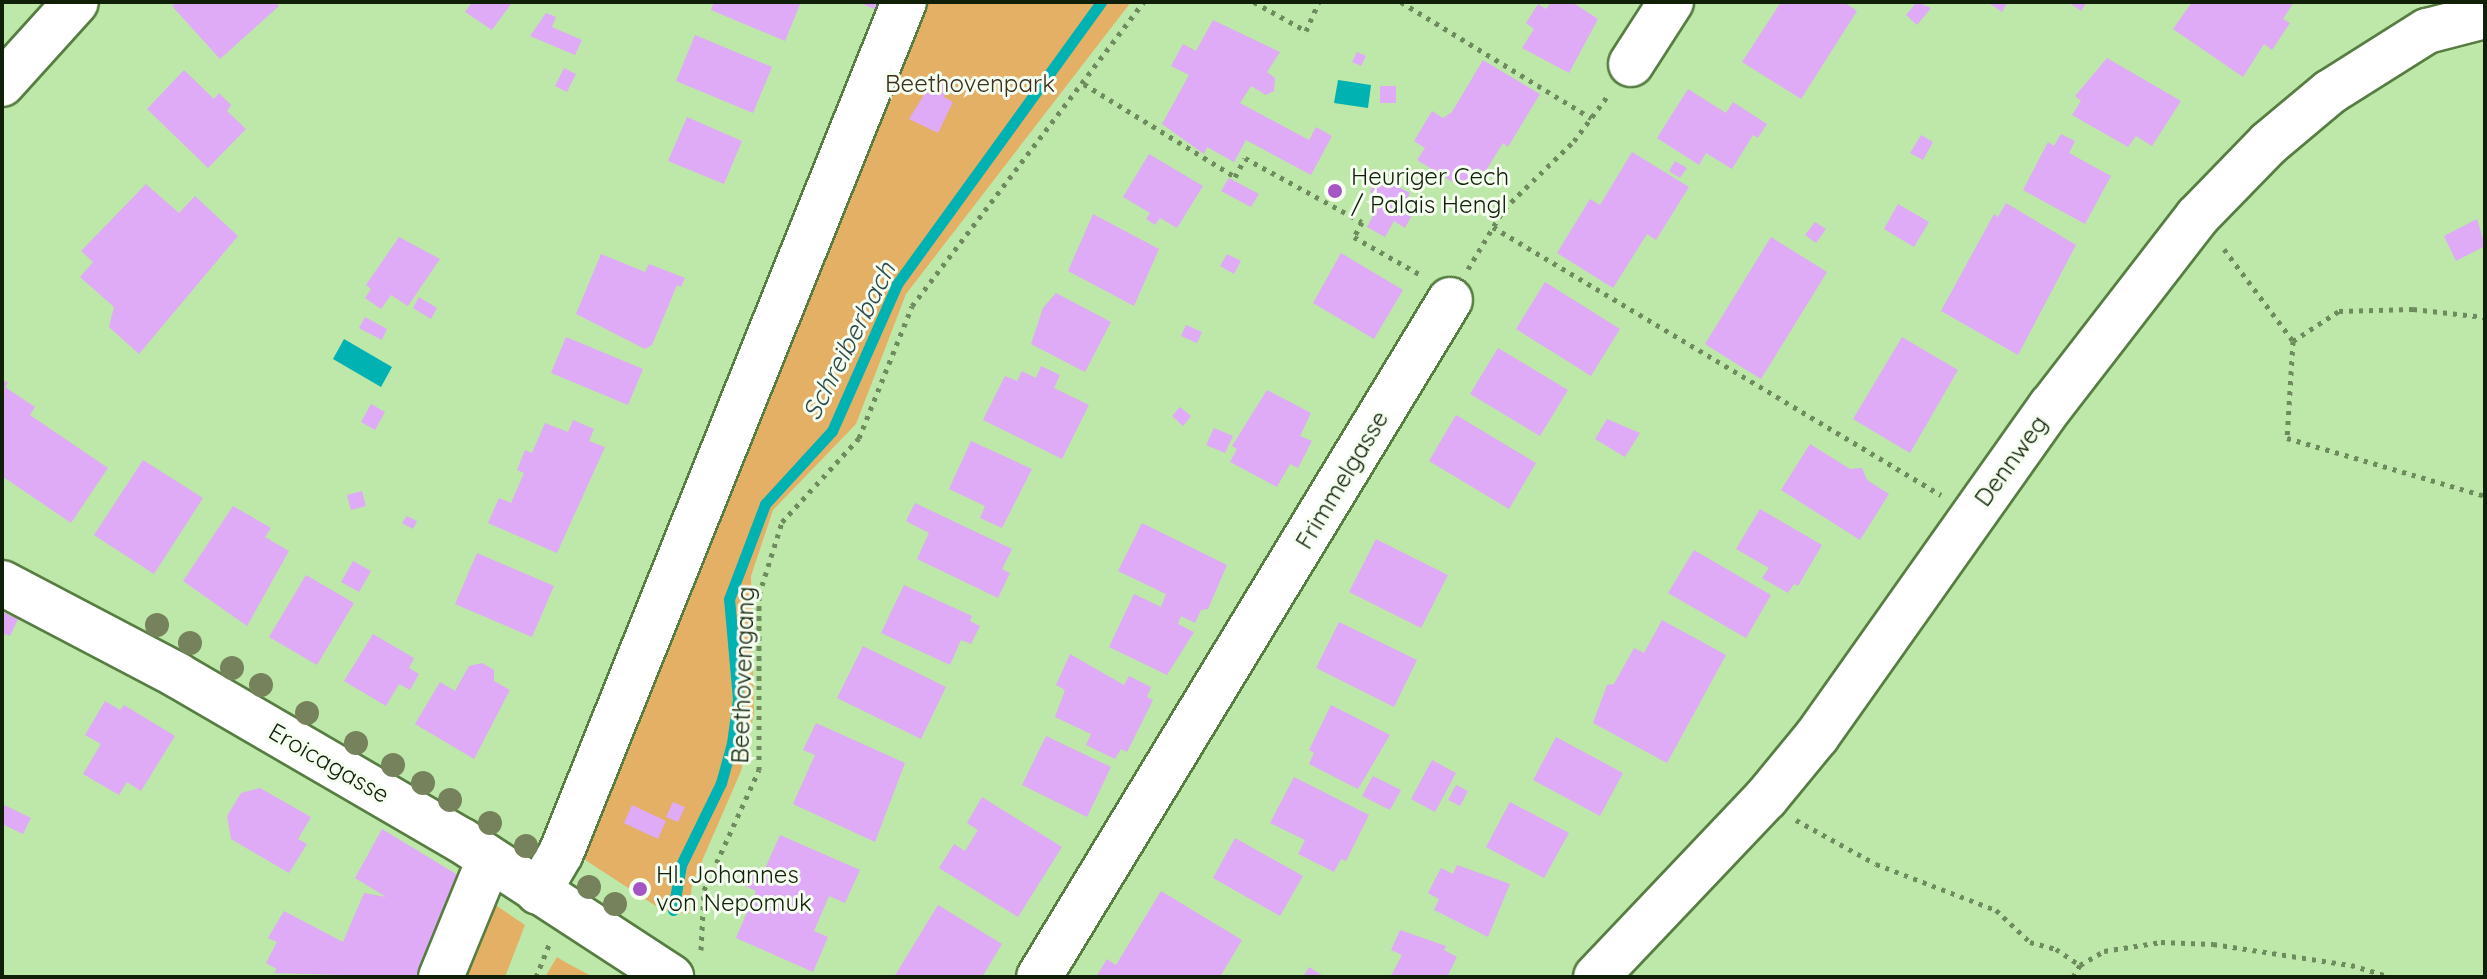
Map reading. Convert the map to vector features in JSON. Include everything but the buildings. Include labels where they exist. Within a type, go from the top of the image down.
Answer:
[{"type":"street","points":[[2,84],[76,2]]},
{"type":"street","points":[[538,892],[561,853],[904,2]]},
{"type":"street","points":[[1631,64],[1671,2]]},
{"type":"street","name":"Dennweg","points":[[1596,977],[1766,798],[1863,675],[1973,513],[2197,217],[2269,143],[2330,92],[2427,31],[2485,16]]},
{"type":"street","name":"Frimmelgasse","points":[[1039,977],[1452,297]]},
{"type":"street","name":"Eroicagasse","points":[[2,583],[177,675],[538,892],[671,967]]},
{"type":"street","points":[[441,977],[489,860]]},
{"type":"path","name":"Beethovengang","points":[[671,967],[701,952],[704,890],[759,770],[759,595],[782,522],[859,438],[912,306],[1144,2]]},
{"type":"path","points":[[1254,2],[1306,31],[1319,2]]},
{"type":"path","points":[[1401,2],[1591,118]]},
{"type":"path","points":[[1084,84],[1235,177],[1245,158],[1362,222],[1354,237],[1452,297],[1493,227],[1591,118],[1631,64]]},
{"type":"path","points":[[2197,217],[2293,341],[2287,438],[2485,496]]},
{"type":"path","points":[[1493,227],[1973,513]]},
{"type":"path","points":[[2293,341],[2339,311],[2413,309],[2485,317]]},
{"type":"path","points":[[1766,798],[1813,832],[1876,864],[1996,910],[2030,942],[2056,949],[2080,965]]},
{"type":"path","points":[[2073,977],[2080,965],[2104,951],[2161,942],[2213,944],[2351,965],[2391,977]]},
{"type":"green space","name":"Beethovenpark","points":[[918,2],[1131,2],[906,294],[856,424],[773,510],[751,576],[754,714],[741,771],[692,884],[689,914],[662,910],[573,852]]},
{"type":"green space","points":[[491,902],[525,925],[505,977],[458,977]]},
{"type":"green space","points":[[557,957],[565,962],[593,977],[545,977]]},
{"type":"water","points":[[1338,80],[1371,85],[1368,108],[1334,103]]},
{"type":"water","points":[[344,339],[392,367],[381,387],[333,359]]},
{"type":"waterway","name":"Schreiberbach","points":[[673,910],[681,865],[721,783],[732,743],[738,699],[729,599],[765,504],[832,431],[897,284],[1101,2]]},
{"type":"place","name":"Heuriger Cech / Palais Hengl","points":[[1335,191]]},
{"type":"place","name":"Hl. Johannes von Nepomuk","points":[[640,889]]}]
